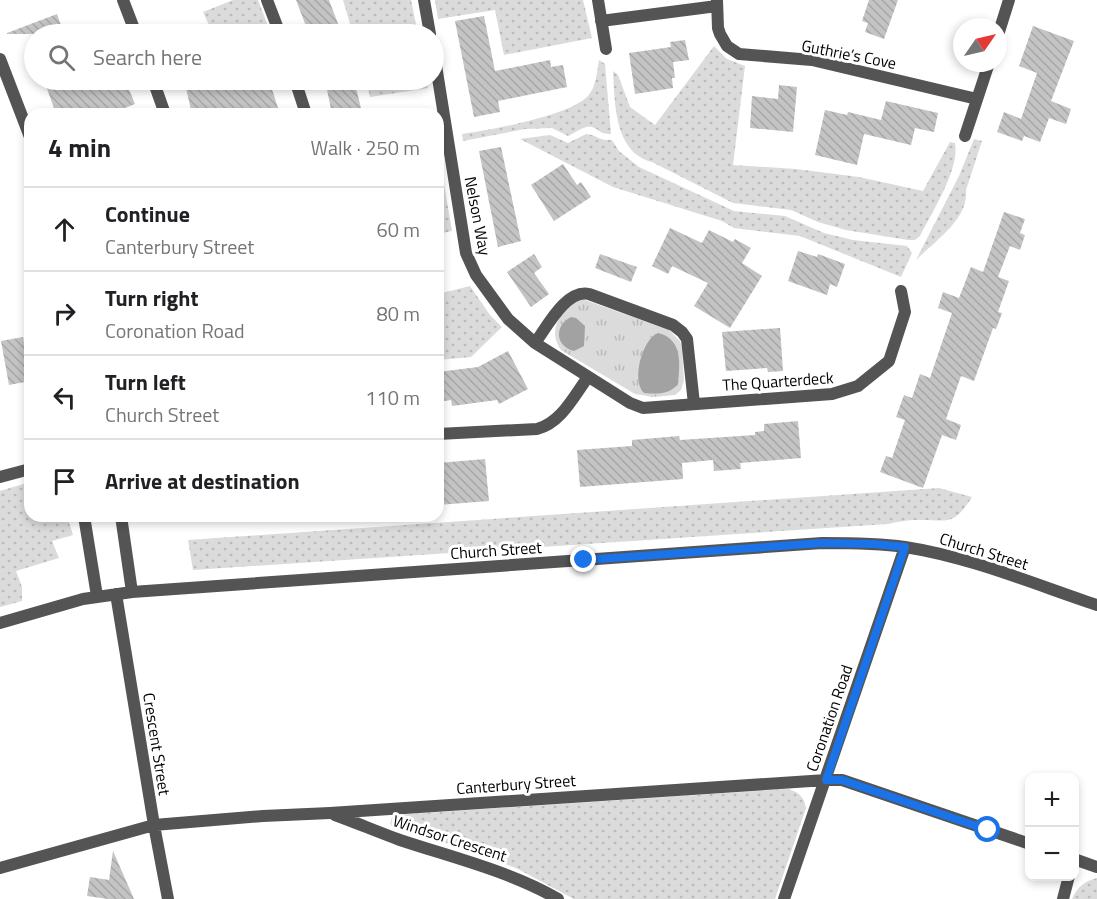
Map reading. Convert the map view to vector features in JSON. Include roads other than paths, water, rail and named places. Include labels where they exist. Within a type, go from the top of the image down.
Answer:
[{"type":"street","points":[[123,0],[132,24]]},
{"type":"street","points":[[267,0],[276,24]]},
{"type":"street","points":[[424,0],[428,24]]},
{"type":"street","points":[[598,0],[606,49]]},
{"type":"street","points":[[1003,18],[1009,0]]},
{"type":"street","points":[[601,21],[717,3]]},
{"type":"street","name":"Guthrie’s Cove","points":[[717,3],[720,34],[727,46],[739,54],[812,60],[977,99]]},
{"type":"street","points":[[0,59],[24,121]]},
{"type":"street","points":[[965,136],[986,72]]},
{"type":"street","points":[[157,90],[163,108]]},
{"type":"street","points":[[298,90],[304,108]]},
{"type":"street","name":"Nelson Way","points":[[440,90],[443,108]]},
{"type":"street","name":"Nelson Way","points":[[444,114],[468,261],[508,320],[535,343],[588,377]]},
{"type":"street","name":"The Quarterdeck","points":[[588,377],[643,408],[832,394],[858,387],[885,365],[892,355],[905,312],[901,291]]},
{"type":"street","points":[[535,343],[567,300],[578,293],[589,294],[673,325],[687,339],[694,404]]},
{"type":"street","points":[[444,434],[537,429],[548,426],[558,418],[588,377]]},
{"type":"street","points":[[0,477],[24,471]]},
{"type":"street","points":[[85,522],[97,596]]},
{"type":"street","points":[[122,522],[132,592]]},
{"type":"street","name":"Church Street","points":[[0,623],[97,596],[132,592],[822,543],[905,547],[977,564],[1097,605]]},
{"type":"street","name":"Coronation Road","points":[[784,899],[905,547]]},
{"type":"street","name":"Crescent Street","points":[[116,594],[168,899]]},
{"type":"street","name":"Canterbury Street","points":[[0,868],[154,825],[826,780],[842,780],[1025,843]]},
{"type":"street","name":"Windsor Crescent","points":[[330,813],[399,840],[497,870],[558,899]]},
{"type":"street","points":[[1079,862],[1097,867]]},
{"type":"street","points":[[1063,899],[1068,881]]}]
